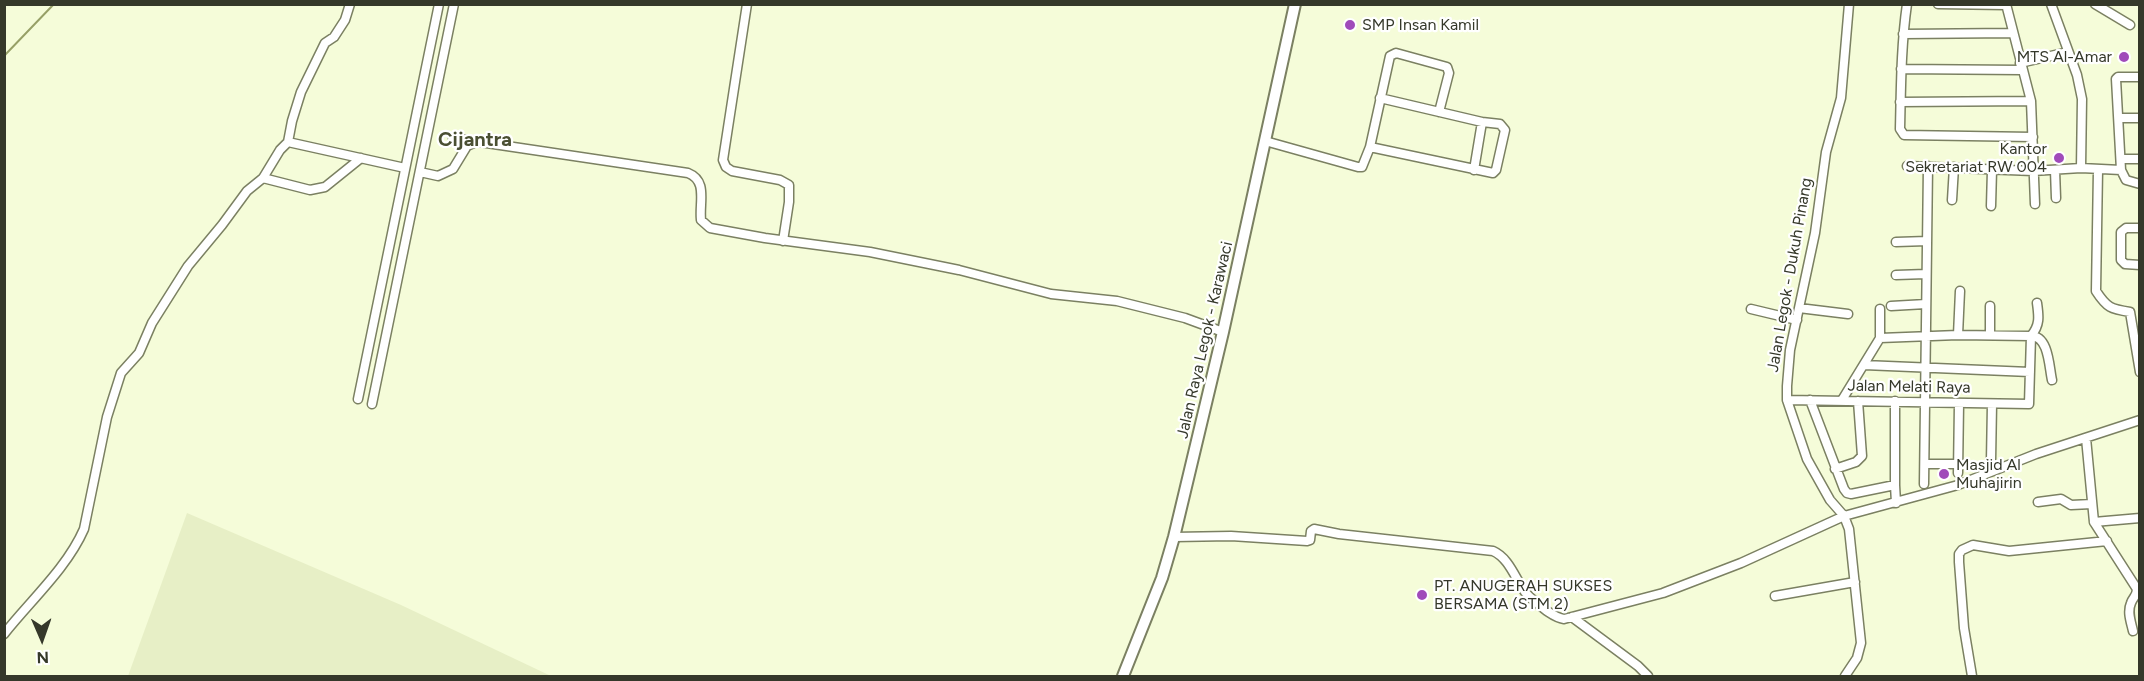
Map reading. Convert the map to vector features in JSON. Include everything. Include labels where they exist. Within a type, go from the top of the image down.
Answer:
[{"type":"main road","name":"Jalan Raya Legok - Karawaci","points":[[1124,676],[1162,578],[1174,537],[1295,4]]},
{"type":"street","points":[[4,634],[80,539],[107,417],[121,373],[139,353],[152,324],[188,266],[247,191],[263,178],[288,141],[301,92],[325,43],[334,37],[345,20],[350,4]]},
{"type":"street","points":[[358,399],[439,4]]},
{"type":"street","points":[[372,404],[454,4]]},
{"type":"street","points":[[747,4],[723,160],[726,167],[732,171],[780,180],[789,185],[789,202],[783,241]]},
{"type":"street","name":"Jalan Legok - Dukuh Pinang","points":[[1845,676],[1860,651],[1860,623],[1852,543],[1844,516],[1830,500],[1807,459],[1787,400],[1787,370],[1815,232],[1826,152],[1841,98],[1849,4]]},
{"type":"street","points":[[1908,4],[1901,69],[1900,129],[1904,135],[2033,137]]},
{"type":"street","points":[[1938,4],[2006,5],[2031,101],[2035,204]]},
{"type":"street","points":[[2051,4],[2077,75],[2082,99],[2081,168]]},
{"type":"street","points":[[2094,4],[2130,24]]},
{"type":"street","points":[[1903,34],[2013,33]]},
{"type":"street","points":[[1901,69],[2021,66],[2068,52]]},
{"type":"street","points":[[1265,141],[1362,167],[1370,147],[1390,56],[1396,53],[1447,67],[1449,73],[1439,112]]},
{"type":"street","points":[[425,71],[440,74]]},
{"type":"street","points":[[2139,77],[2118,77],[2116,79],[2120,118],[2121,170],[2126,180],[2139,184]]},
{"type":"street","points":[[1370,147],[1491,173],[1495,172],[1505,130],[1500,124],[1482,122],[1380,98]]},
{"type":"street","points":[[1900,102],[2031,101]]},
{"type":"street","points":[[2120,118],[2139,118]]},
{"type":"street","points":[[1474,170],[1482,122]]},
{"type":"street","points":[[453,138],[688,173],[696,176],[701,187],[701,220],[705,226],[710,228],[894,257],[959,270],[1051,294],[1117,301],[1185,318],[1222,332]]},
{"type":"street","points":[[288,141],[405,168]]},
{"type":"street","points":[[420,172],[438,176],[453,169],[467,146],[477,142]]},
{"type":"street","points":[[263,178],[310,190],[325,187],[362,158]]},
{"type":"street","points":[[2121,159],[2139,159]]},
{"type":"street","points":[[1907,166],[2033,171],[2081,168],[2121,170]]},
{"type":"street","points":[[1924,484],[1928,166]]},
{"type":"street","points":[[1952,200],[1954,167]]},
{"type":"street","points":[[1991,206],[1992,170]]},
{"type":"street","points":[[2055,170],[2056,198]]},
{"type":"street","points":[[2098,170],[2096,291],[2104,304],[2113,310],[2135,312],[2139,372]]},
{"type":"street","points":[[2139,228],[2126,228],[2121,232],[2121,260],[2125,264],[2139,265]]},
{"type":"street","points":[[393,229],[408,232]]},
{"type":"street","points":[[1896,242],[1927,241]]},
{"type":"street","points":[[1896,274],[1926,274]]},
{"type":"street","points":[[1958,335],[1960,291]]},
{"type":"street","points":[[1864,365],[2030,372],[2031,336],[2039,321],[2037,303]]},
{"type":"street","points":[[1891,306],[1926,304]]},
{"type":"street","points":[[1990,306],[1990,335]]},
{"type":"street","points":[[1799,308],[1848,314]]},
{"type":"street","points":[[1751,309],[1797,320]]},
{"type":"street","points":[[1842,400],[1880,338],[1880,309]]},
{"type":"street","points":[[1880,338],[1958,335],[2039,337],[2044,343],[2052,380]]},
{"type":"street","name":"Jalan Melati Raya","points":[[1787,400],[2029,404],[2030,372]]},
{"type":"street","points":[[1810,400],[1844,489],[1849,494],[1895,485]]},
{"type":"street","points":[[1835,468],[1856,462],[1862,456],[1858,401]]},
{"type":"street","points":[[1895,401],[1896,503]]},
{"type":"street","points":[[1925,464],[1958,468],[1959,404]]},
{"type":"street","points":[[1991,461],[1992,404]]},
{"type":"street","points":[[1174,537],[1231,536],[1307,541],[1311,540],[1311,531],[1314,529],[1339,534],[1493,551],[1506,560],[1527,594],[1560,619],[1663,593],[1741,563],[1844,516],[1958,485],[2036,454],[2139,420]]},
{"type":"street","points":[[2086,438],[2094,522],[2138,589],[2130,608],[2133,631]]},
{"type":"street","points":[[2038,502],[2061,499],[2071,505],[2092,504]]},
{"type":"street","points":[[2094,522],[2139,518]]},
{"type":"street","points":[[1972,676],[1964,628],[1959,562],[1959,554],[1962,550],[1973,546],[2009,551],[2107,541]]},
{"type":"street","points":[[1775,596],[1855,582]]},
{"type":"street","points":[[1572,617],[1648,676]]},
{"type":"shaded area","points":[[187,513],[401,605],[551,676],[128,676]]},
{"type":"waterway","points":[[4,56],[54,4]]},
{"type":"place","name":"SMP Insan Kamil","points":[[1350,25]]},
{"type":"place","name":"MTS Al-Amar","points":[[2124,57]]},
{"type":"place","name":"Kantor Sekretariat RW 004","points":[[2059,158]]},
{"type":"place","name":"Masjid Al Muhajirin","points":[[1944,474]]},
{"type":"place","name":"PT. ANUGERAH SUKSES BERSAMA (STM 2)","points":[[1422,595]]},
{"type":"district","name":"Cijantra","points":[[475,140]]}]
